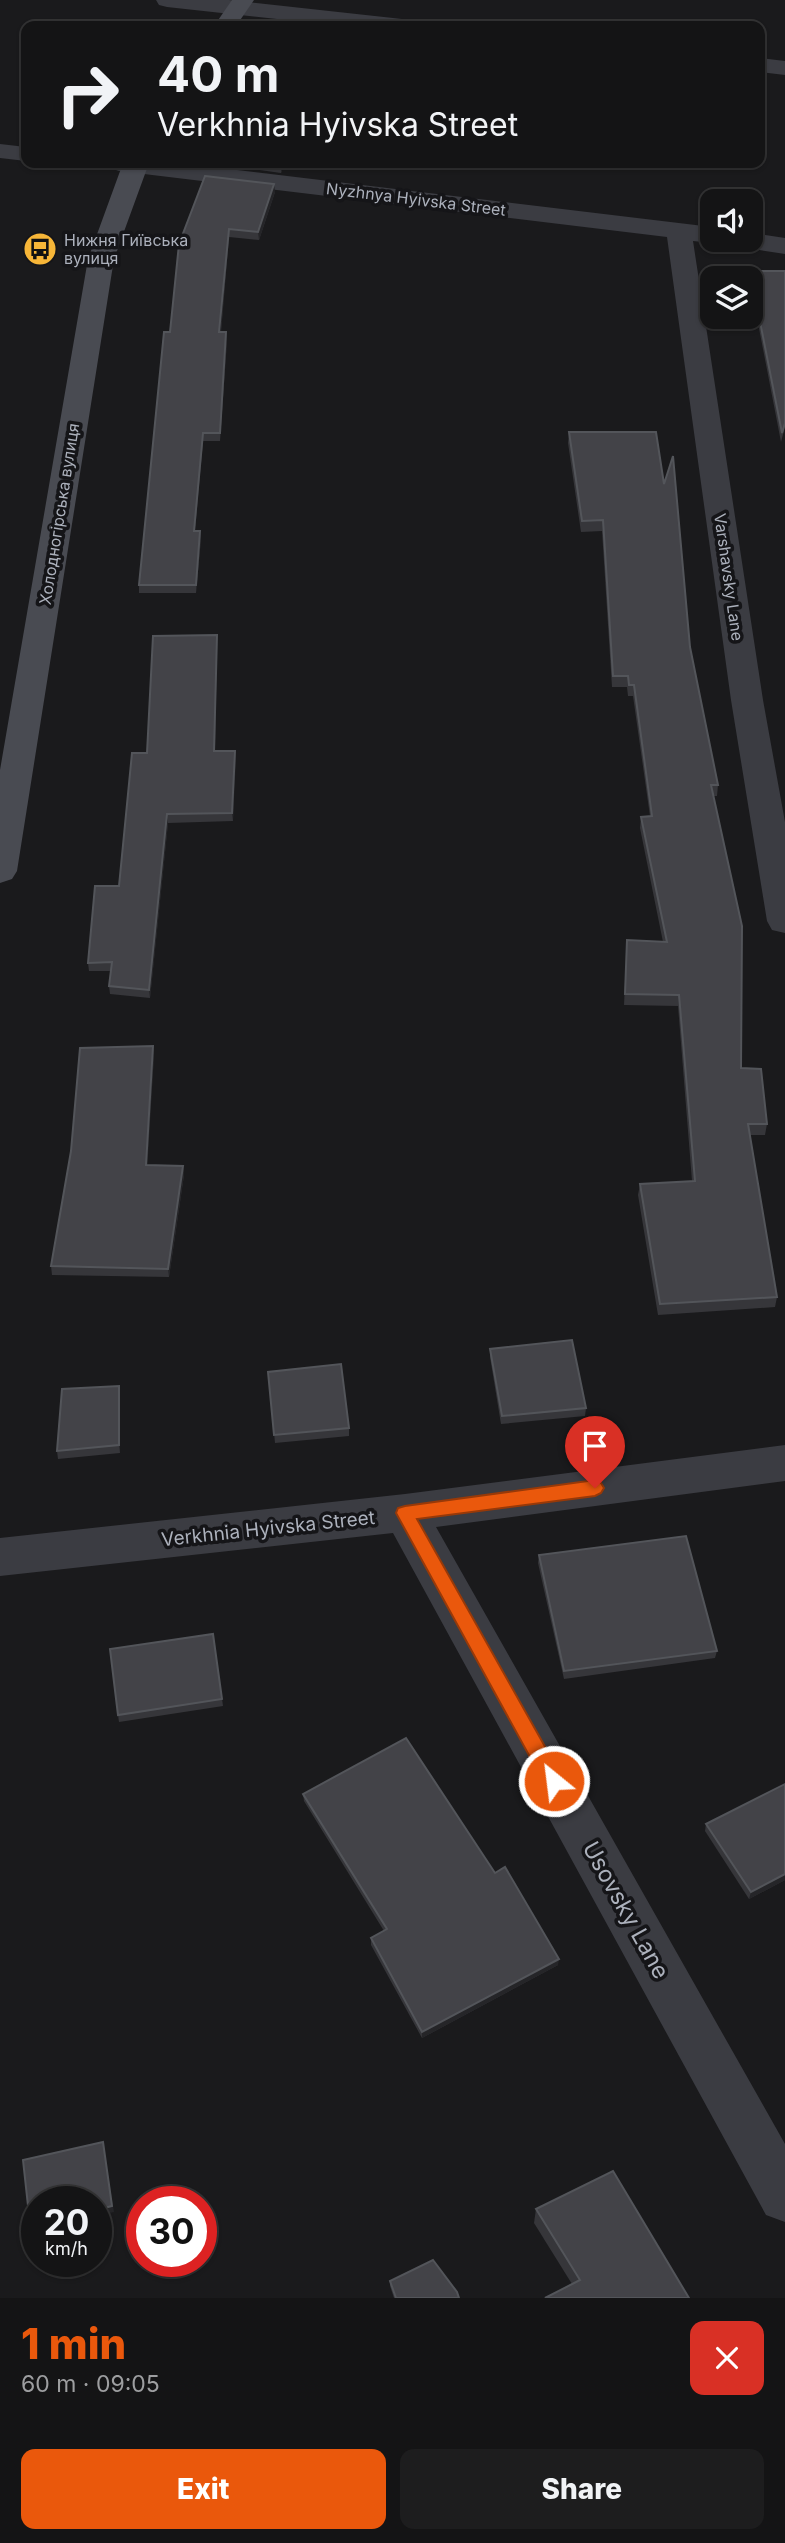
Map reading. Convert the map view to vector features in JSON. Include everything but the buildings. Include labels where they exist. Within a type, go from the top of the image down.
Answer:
[{"type":"main road","name":"Холодногірська вулиця","points":[[0,871],[101,259],[128,168]]},
{"type":"street","points":[[167,0],[235,11],[346,21]]},
{"type":"street","points":[[765,66],[785,68]]},
{"type":"street","points":[[0,151],[21,153]]},
{"type":"street","name":"Nyzhnya Hyivska Street","points":[[170,168],[700,234]]},
{"type":"street","name":"Varshavsky Lane","points":[[679,231],[747,701],[785,921]]},
{"type":"street","points":[[763,243],[785,246]]},
{"type":"street","name":"Verkhnia Hyivska Street","points":[[0,1557],[405,1513],[785,1463]]},
{"type":"street","name":"Usovsky Lane","points":[[405,1513],[785,2196]]},
{"type":"place","name":"Нижня Гиївська вулиця","points":[[40,249]]},
{"type":"route","points":[[554,1781],[405,1513],[595,1488]]}]
